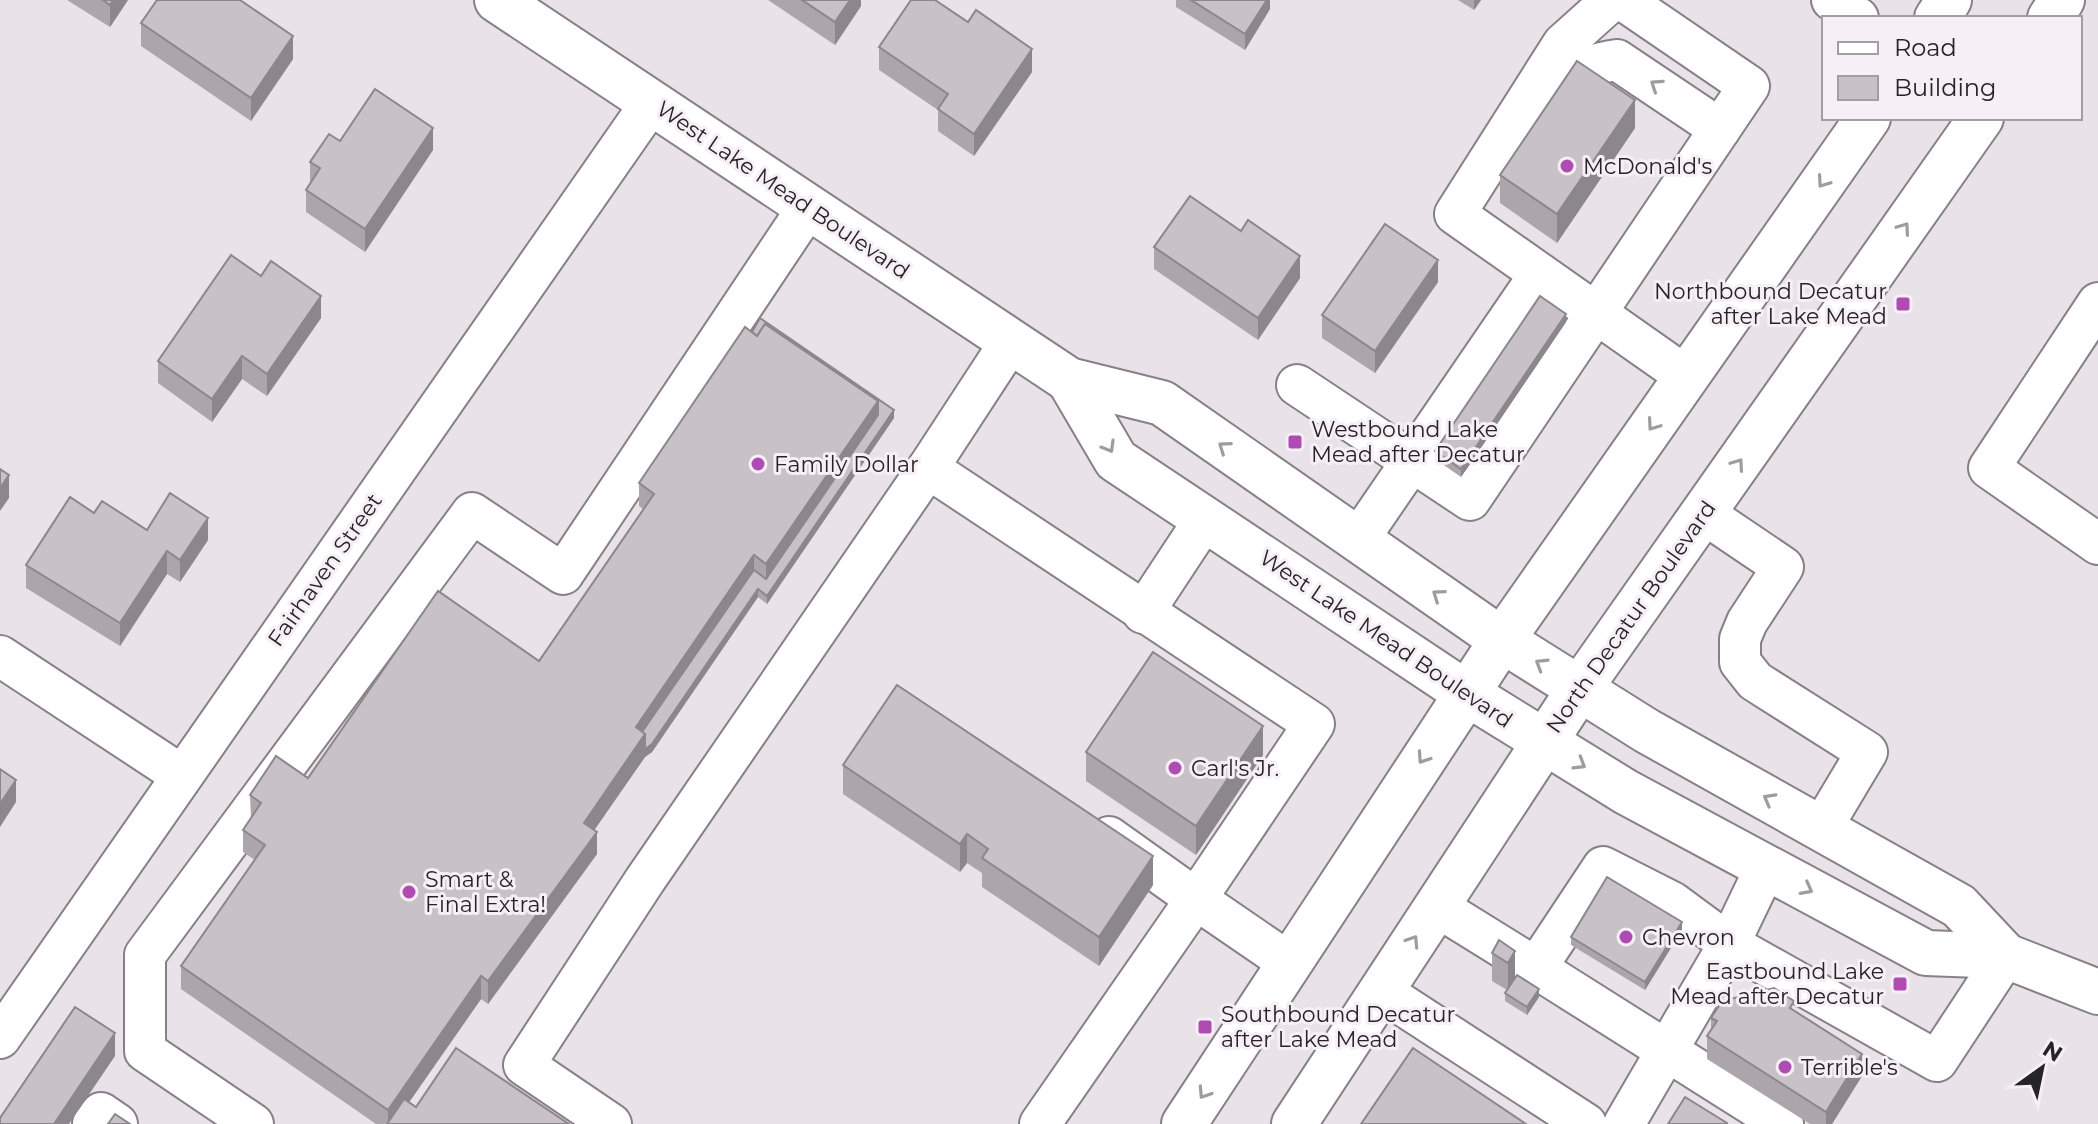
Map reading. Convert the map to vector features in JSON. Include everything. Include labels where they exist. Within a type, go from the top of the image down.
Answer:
[{"type":"main road","name":"West Lake Mead Boulevard","points":[[497,0],[1069,380],[1162,403],[1502,640],[1821,829],[1959,906],[2006,956]]},
{"type":"main road","points":[[1184,1124],[1502,640],[1867,120]]},
{"type":"main road","name":"North Decatur Boulevard","points":[[1294,1124],[1543,742],[1980,120]]},
{"type":"main road","name":"West Lake Mead Boulevard","points":[[1069,380],[1116,460],[1466,693],[1626,792],[1926,953],[2006,956],[2098,992]]},
{"type":"street","points":[[1612,0],[1563,44],[1455,214],[1687,377]]},
{"type":"street","points":[[1297,385],[1470,500],[1489,409],[1533,345],[1597,314],[1749,86],[1623,0]]},
{"type":"street","points":[[1832,0],[1855,16]]},
{"type":"street","points":[[1471,227],[1572,75],[1587,64],[1617,60],[1720,129]]},
{"type":"street","name":"Fairhaven Street","points":[[0,1038],[651,103]]},
{"type":"street","points":[[253,1124],[145,1051],[145,955],[472,513],[563,574],[809,206]]},
{"type":"street","points":[[1358,540],[1413,461],[1489,409],[1533,345],[1540,274]]},
{"type":"street","points":[[2098,303],[1989,468],[2098,544]]},
{"type":"street","points":[[611,1124],[524,1065],[645,880],[928,468],[1011,341]]},
{"type":"street","points":[[928,468],[1314,724],[1040,1124]]},
{"type":"street","points":[[1703,513],[1783,567],[1747,622],[1740,639],[1740,662],[1755,681],[1867,752],[1821,829]]},
{"type":"street","points":[[1143,613],[1205,519]]},
{"type":"street","points":[[0,656],[181,775]]},
{"type":"street","points":[[1083,818],[1288,962]]},
{"type":"street","points":[[1536,968],[1603,867],[1672,902],[1729,944],[1937,1061],[2006,956]]},
{"type":"street","points":[[1624,1124],[1729,944],[1766,867]]},
{"type":"street","points":[[1436,906],[1783,1124]]},
{"type":"street","points":[[1381,991],[1586,1124]]},
{"type":"street","points":[[93,1124],[101,1113],[117,1124]]},
{"type":"building","points":[[157,0],[240,0],[293,36],[251,98],[141,23]]},
{"type":"building","points":[[802,0],[850,0],[835,22]]},
{"type":"building","points":[[911,0],[935,0],[968,22],[976,10],[1032,49],[974,134],[938,109],[948,94],[879,47]]},
{"type":"building","points":[[1191,0],[1267,0],[1245,34]]},
{"type":"building","name":"McDonald's","points":[[1577,61],[1635,100],[1557,214],[1500,175]]},
{"type":"building","points":[[375,89],[433,128],[365,229],[306,190],[320,168],[310,162],[329,134],[340,141]]},
{"type":"building","points":[[1190,196],[1241,231],[1248,220],[1300,256],[1258,318],[1154,247]]},
{"type":"building","points":[[1385,224],[1438,260],[1375,351],[1322,315]]},
{"type":"building","points":[[231,255],[261,276],[271,261],[321,296],[267,374],[242,356],[212,399],[158,361]]},
{"type":"building","points":[[1540,296],[1566,314],[1461,469],[1435,451]]},
{"type":"building","points":[[760,318],[894,410],[767,596],[758,589],[652,744],[645,749],[645,734],[642,732],[751,574],[754,570],[766,579],[878,415],[878,401],[765,324],[757,336],[752,332]]},
{"type":"building","name":"Smart & Final Extra!","points":[[765,324],[878,401],[766,564],[754,555],[751,559],[636,727],[645,734],[584,823],[597,832],[488,981],[481,976],[388,1110],[181,966],[265,845],[243,830],[261,803],[250,795],[276,756],[308,778],[438,591],[539,661],[654,494],[639,483],[745,327],[757,336]]},
{"type":"building","points":[[0,469],[9,475],[0,488]]},
{"type":"building","points":[[170,493],[208,518],[180,560],[167,551],[120,623],[26,565],[70,497],[94,513],[102,501],[147,530]]},
{"type":"building","name":"Carl's Jr.","points":[[1153,652],[1263,726],[1196,826],[1086,752]]},
{"type":"building","points":[[897,685],[1153,856],[1099,937],[982,858],[988,849],[967,834],[960,844],[843,765]]},
{"type":"building","points":[[0,769],[16,780],[0,804]]},
{"type":"building","points":[[1607,877],[1682,922],[1645,982],[1571,937]]},
{"type":"building","points":[[1499,940],[1515,951],[1508,963],[1492,953]]},
{"type":"building","points":[[1517,975],[1539,989],[1527,1007],[1505,993]]},
{"type":"building","name":"Terrible's","points":[[1774,988],[1794,1001],[1790,1008],[1862,1054],[1826,1112],[1707,1036],[1717,1021],[1711,1018],[1722,1001]]},
{"type":"building","points":[[75,1007],[115,1033],[54,1124],[0,1124],[0,1118]]},
{"type":"building","points":[[456,1048],[569,1124],[387,1124],[404,1099],[416,1107]]},
{"type":"building","points":[[1413,1048],[1526,1124],[1361,1124]]},
{"type":"building","points":[[1685,1097],[1727,1123],[1727,1124],[1668,1124]]},
{"type":"building","points":[[115,1114],[130,1124],[108,1124]]},
{"type":"place","name":"McDonald's","points":[[1567,166]]},
{"type":"place","name":"Northbound Decatur after Lake Mead","points":[[1903,304]]},
{"type":"place","name":"Westbound Lake Mead after Decatur","points":[[1295,442]]},
{"type":"place","name":"Family Dollar","points":[[758,464]]},
{"type":"place","name":"Carl's Jr.","points":[[1175,768]]},
{"type":"place","name":"Smart & Final Extra!","points":[[409,892]]},
{"type":"place","name":"Chevron","points":[[1626,937]]},
{"type":"place","name":"Eastbound Lake Mead after Decatur","points":[[1900,984]]},
{"type":"place","name":"Southbound Decatur after Lake Mead","points":[[1205,1027]]},
{"type":"place","name":"Terrible's","points":[[1785,1067]]}]
